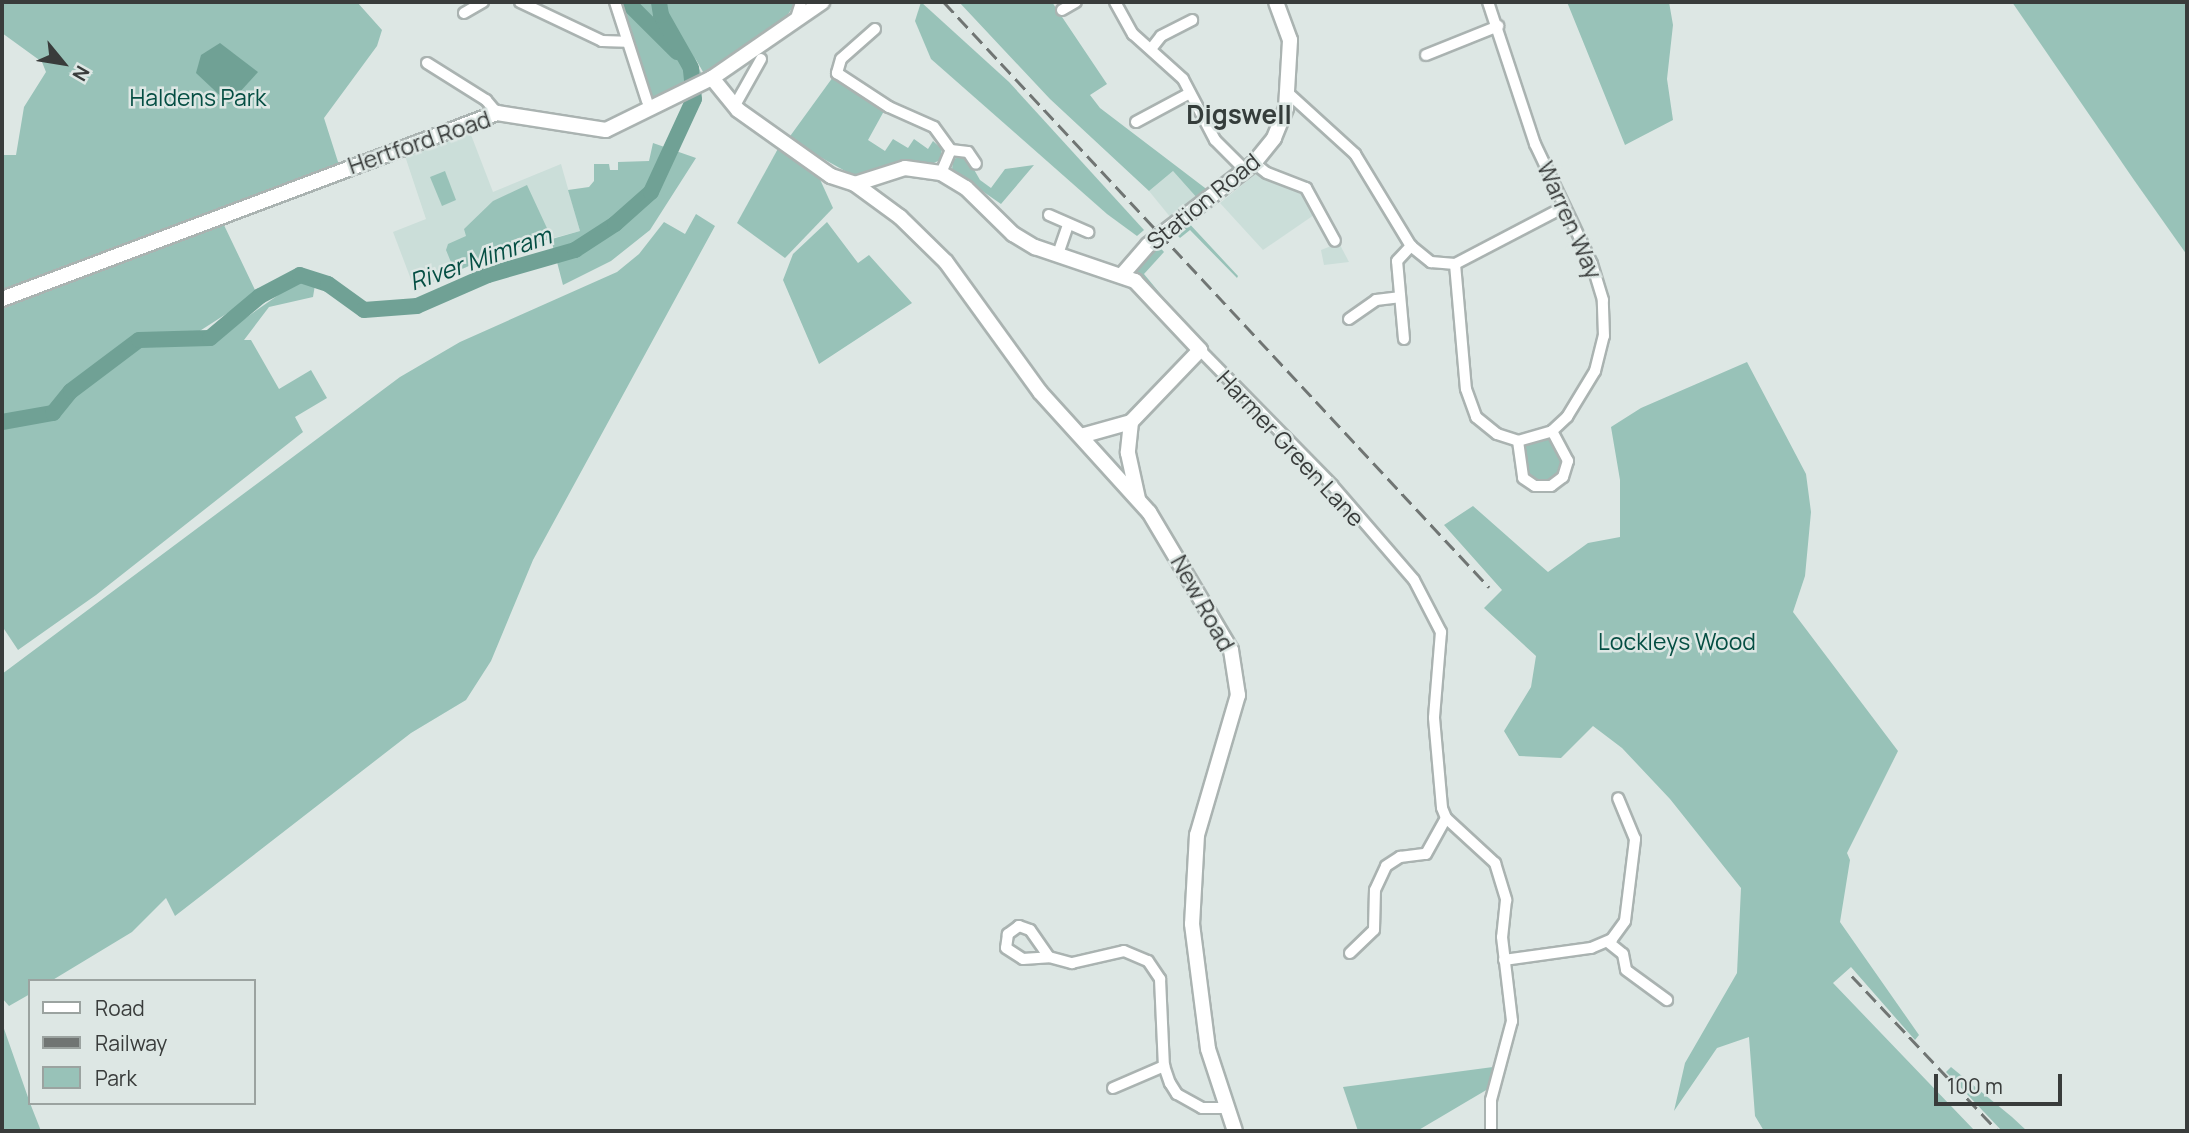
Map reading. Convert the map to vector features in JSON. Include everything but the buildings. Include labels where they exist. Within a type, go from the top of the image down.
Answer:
[{"type":"street","points":[[464,13],[483,2]]},
{"type":"street","points":[[520,2],[602,41],[626,42]]},
{"type":"street","points":[[615,2],[647,101]]},
{"type":"street","points":[[794,21],[801,2]]},
{"type":"street","name":"Hertford Road","points":[[2,299],[497,113],[606,130],[712,78],[822,2]]},
{"type":"street","points":[[1062,10],[1076,2]]},
{"type":"street","points":[[1115,2],[1133,34],[1183,79],[1215,140],[1250,167],[1306,188],[1335,241]]},
{"type":"street","name":"Station Road","points":[[1122,275],[1148,245],[1250,167],[1279,130],[1288,93],[1290,40],[1276,2]]},
{"type":"street","name":"Warren Way","points":[[1488,2],[1535,144],[1599,283],[1604,336],[1588,384],[1552,431]]},
{"type":"street","points":[[1151,49],[1161,36],[1192,20]]},
{"type":"street","points":[[1426,55],[1498,26]]},
{"type":"street","points":[[875,29],[841,59],[837,73],[889,107],[934,127],[951,150],[968,152],[976,164]]},
{"type":"street","points":[[734,107],[761,59]]},
{"type":"street","points":[[427,63],[486,100],[497,113]]},
{"type":"street","points":[[712,78],[734,107],[825,173],[855,184]]},
{"type":"street","points":[[1136,122],[1191,93]]},
{"type":"street","points":[[1288,93],[1355,154],[1411,246],[1431,262],[1455,264],[1564,207]]},
{"type":"street","points":[[941,173],[951,150]]},
{"type":"street","name":"Harmer Green Lane","points":[[855,184],[905,168],[941,173],[975,195],[1013,234],[1058,254],[1135,281],[1332,485],[1414,580],[1438,625],[1443,649],[1434,718],[1440,796],[1446,818]]},
{"type":"street","name":"New Road","points":[[855,184],[900,217],[946,262],[1041,392],[1138,499],[1222,628],[1235,667],[1238,695],[1197,835],[1191,880],[1199,1005],[1226,1108],[1235,1131]]},
{"type":"street","points":[[1049,215],[1088,232]]},
{"type":"street","points":[[1058,254],[1068,225]]},
{"type":"street","points":[[1404,339],[1397,261],[1411,246]]},
{"type":"street","points":[[1455,264],[1468,400],[1483,425],[1518,441],[1552,431],[1568,461],[1563,477],[1551,486],[1535,486],[1523,478],[1518,441]]},
{"type":"street","points":[[1349,319],[1376,300],[1399,297]]},
{"type":"street","points":[[1138,499],[1128,453],[1131,422],[1142,405],[1200,350]]},
{"type":"street","points":[[1081,436],[1131,422]]},
{"type":"street","points":[[1504,960],[1591,948],[1608,942],[1625,921],[1635,839],[1618,798]]},
{"type":"street","points":[[1350,953],[1374,930],[1375,890],[1386,866],[1400,858],[1426,854],[1446,818],[1484,851],[1501,874],[1506,900],[1504,960],[1512,1021],[1491,1100],[1491,1131]]},
{"type":"street","points":[[1608,942],[1623,954],[1626,970],[1667,1000]]},
{"type":"street","points":[[1049,957],[1072,963],[1124,951],[1148,961],[1160,979],[1164,1066],[1177,1094],[1202,1108],[1226,1108]]},
{"type":"street","points":[[1113,1088],[1164,1066]]},
{"type":"shaded area","points":[[220,43],[258,72],[229,104],[196,73],[201,55]]},
{"type":"shaded area","points":[[468,127],[493,192],[561,164],[580,231],[503,251],[415,290],[393,232],[426,219],[403,150]]},
{"type":"shaded area","points":[[1173,171],[1198,199],[1171,218],[1149,191]]},
{"type":"shaded area","points":[[1258,172],[1300,187],[1314,215],[1263,250],[1220,203]]},
{"type":"shaded area","points":[[1339,243],[1349,262],[1324,265],[1321,250]]},
{"type":"green space","name":"Haldens Park","points":[[2,2],[357,2],[382,30],[377,46],[324,118],[339,165],[2,293],[2,155],[16,155],[24,107],[46,72],[42,62],[2,33]]},
{"type":"green space","points":[[619,2],[796,2],[779,28],[706,77],[695,58],[703,78],[655,99],[645,88]]},
{"type":"green space","points":[[921,2],[1009,82],[1144,230],[1137,236],[1107,214],[931,59],[915,21]]},
{"type":"green space","points":[[959,2],[1052,2],[1107,84],[1090,95],[1100,108],[1209,191],[1198,199],[1173,171],[1149,191],[1050,99]]},
{"type":"green space","points":[[1567,2],[1669,2],[1673,25],[1667,79],[1673,120],[1625,145]]},
{"type":"green space","points":[[2012,2],[2187,2],[2187,255],[2134,180]]},
{"type":"green space","points":[[833,77],[884,111],[868,140],[885,151],[893,139],[908,148],[914,139],[928,149],[933,141],[942,149],[940,160],[932,164],[900,163],[854,176],[788,139]]},
{"type":"green space","points":[[653,143],[696,158],[650,230],[611,261],[563,285],[551,239],[503,251],[455,272],[446,250],[448,244],[466,236],[464,229],[493,201],[527,185],[552,239],[580,231],[568,190],[589,187],[594,181],[594,164],[609,164],[610,170],[618,170],[618,162],[649,161]]},
{"type":"green space","points":[[780,145],[818,175],[833,208],[785,258],[737,223]]},
{"type":"green space","points":[[953,159],[968,159],[980,180],[991,188],[1005,169],[1034,165],[1001,204],[952,170]]},
{"type":"green space","points":[[445,171],[456,200],[442,206],[430,177]]},
{"type":"green space","points":[[696,214],[715,226],[533,560],[491,661],[466,700],[411,733],[175,916],[166,898],[132,932],[54,979],[28,979],[28,995],[9,1006],[2,998],[2,674],[400,377],[460,342],[617,272],[639,254],[664,222],[685,234]]},
{"type":"green space","points":[[1185,219],[1237,278],[1190,230],[1180,238],[1172,230]]},
{"type":"green space","points":[[827,222],[858,263],[869,255],[912,303],[819,364],[783,280],[793,254]]},
{"type":"green space","points":[[223,223],[257,294],[195,334],[138,336],[67,390],[53,413],[2,422],[2,309]]},
{"type":"green space","points":[[1157,244],[1164,252],[1144,274],[1182,320],[1180,323],[1134,275],[1134,265]]},
{"type":"green space","points":[[300,280],[315,285],[313,297],[269,307],[244,340],[251,340],[279,389],[311,370],[327,398],[295,417],[303,432],[96,595],[18,650],[2,626],[2,427],[58,416],[72,391],[117,363],[139,342],[211,342]]},
{"type":"green space","name":"Lockleys Wood","points":[[1747,362],[1806,474],[1811,512],[1805,576],[1793,612],[1898,751],[1847,853],[1850,860],[1840,922],[1919,1035],[1915,1040],[1851,967],[1833,983],[1975,1131],[1764,1131],[1755,1116],[1749,1037],[1717,1048],[1674,1111],[1685,1063],[1737,973],[1741,888],[1670,799],[1622,748],[1593,726],[1561,758],[1519,756],[1504,731],[1531,687],[1536,656],[1484,608],[1502,590],[1444,525],[1473,506],[1548,572],[1588,543],[1620,537],[1620,480],[1611,427],[1641,408]]},
{"type":"green space","points":[[1549,436],[1565,461],[1561,475],[1543,484],[1526,476],[1523,446]]},
{"type":"green space","points":[[2,1023],[28,1097],[28,1105],[31,1105],[41,1131],[2,1131]]},
{"type":"green space","points":[[1493,1067],[1488,1089],[1417,1131],[1358,1131],[1343,1087]]},
{"type":"green space","points":[[1951,1067],[2027,1131],[2002,1131],[1946,1072]]},
{"type":"waterway","name":"River Mimram","points":[[627,2],[677,52]]},
{"type":"waterway","name":"River Mimram","points":[[2,422],[53,413],[71,391],[139,340],[210,338],[260,296],[300,275],[328,284],[364,310],[417,306],[488,275],[575,250],[615,224],[651,192],[694,99],[691,68],[661,15],[659,2]]},
{"type":"railway","points":[[944,2],[1489,587]]},
{"type":"railway","points":[[1852,976],[1998,1131]]},
{"type":"district","name":"Digswell","points":[[1239,115]]}]
